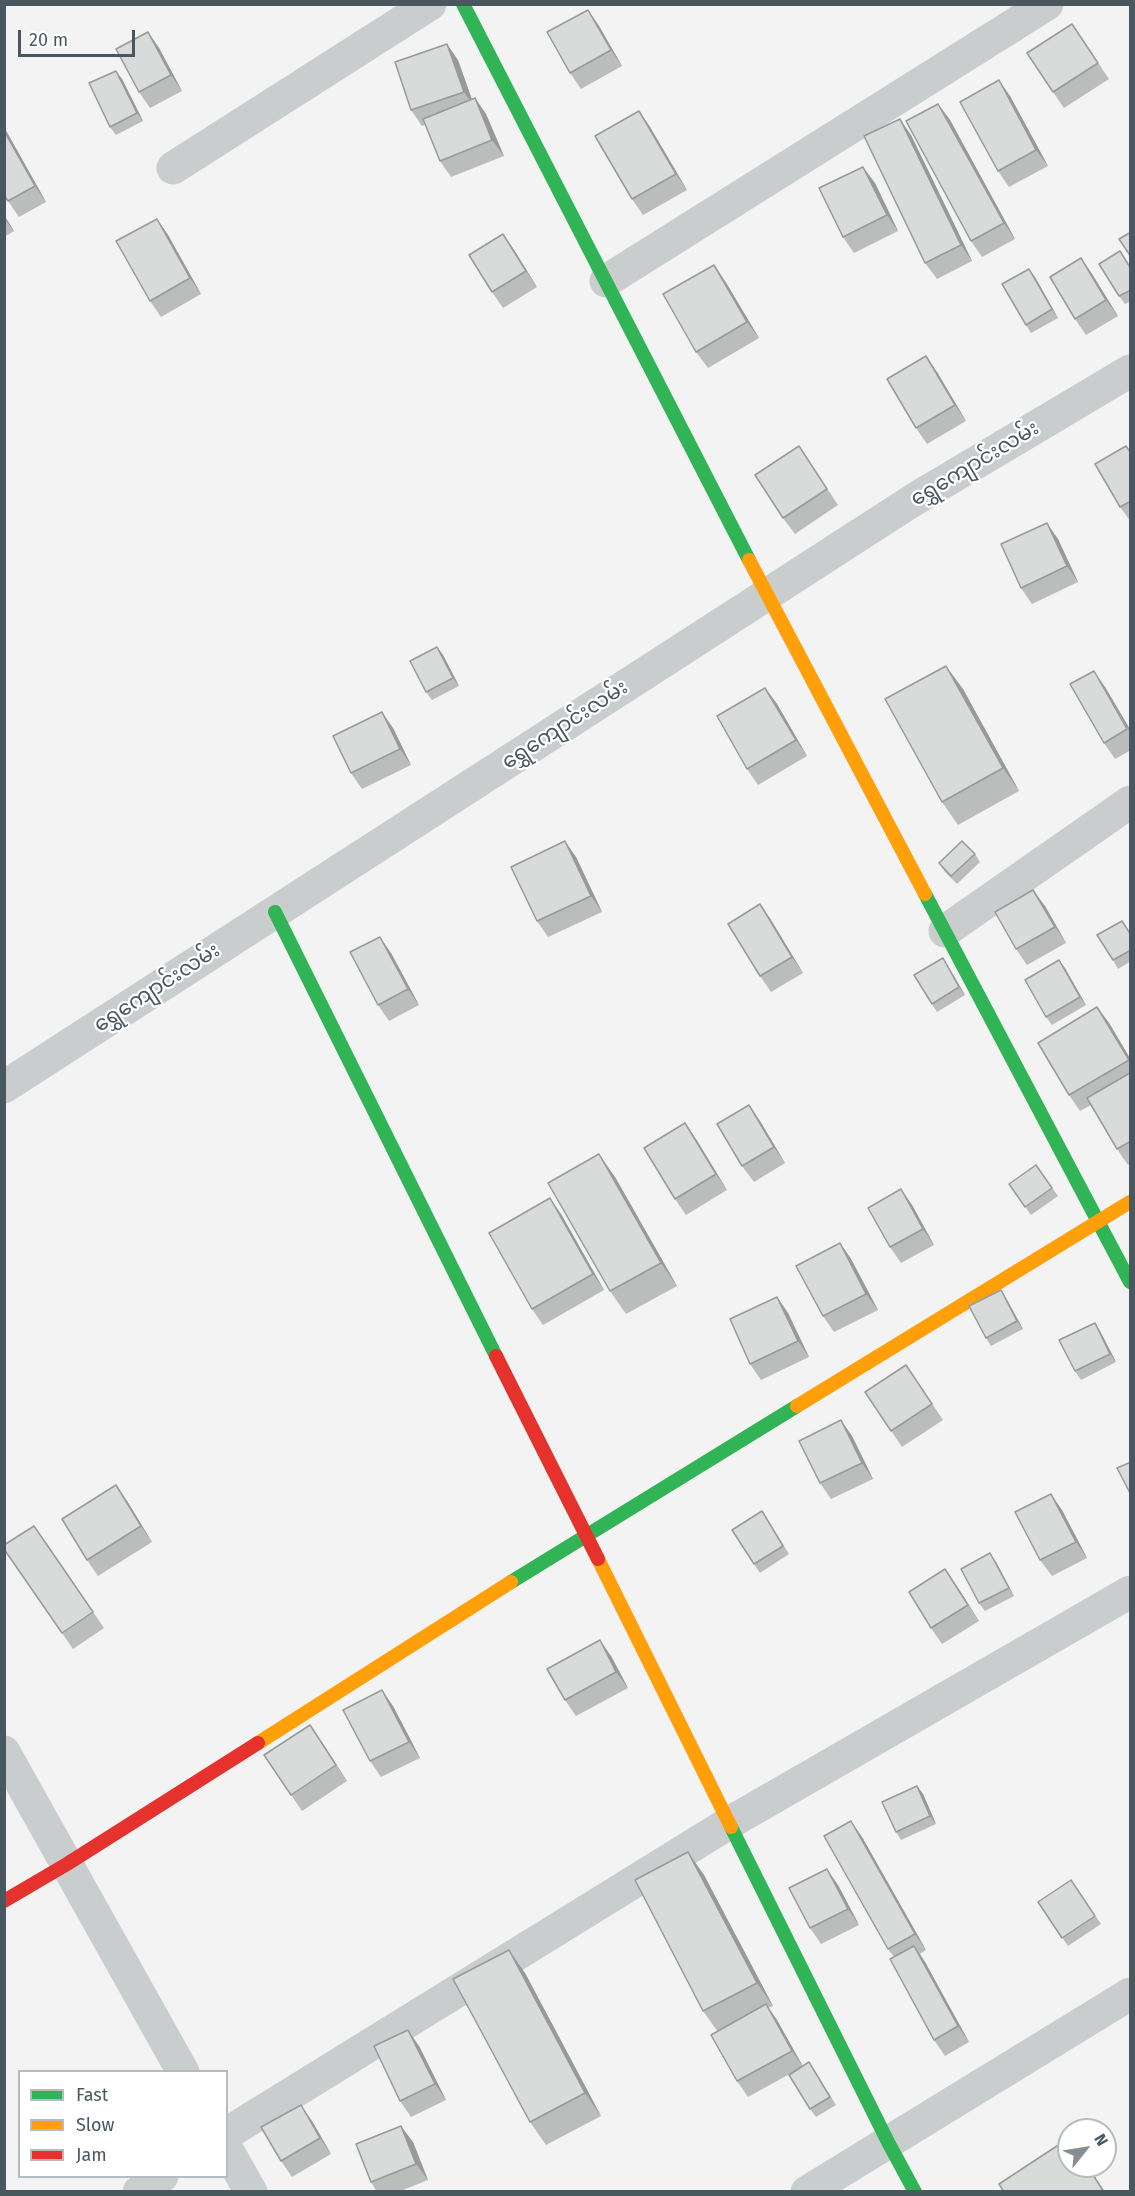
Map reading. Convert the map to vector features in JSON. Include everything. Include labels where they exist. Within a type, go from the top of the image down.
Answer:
[{"type":"street","points":[[173,168],[430,4]]},
{"type":"street","points":[[463,4],[767,594],[1131,1282]]},
{"type":"street","points":[[606,281],[1047,4]]},
{"type":"street","name":"ရွှေကျောင်းလမ်း","points":[[4,1086],[915,499],[1131,372]]},
{"type":"street","points":[[945,931],[1131,802]]},
{"type":"street","points":[[275,912],[915,2192]]},
{"type":"street","points":[[4,1901],[67,1864],[585,1535],[1131,1202]]},
{"type":"street","points":[[228,2133],[729,1823],[1131,1592]]},
{"type":"street","points":[[4,1752],[182,2070]]},
{"type":"street","points":[[807,2192],[1131,1994]]},
{"type":"street","points":[[228,2152],[250,2192]]},
{"type":"street","points":[[139,2192],[159,2178]]},
{"type":"building","points":[[588,10],[611,50],[570,73],[547,32]]},
{"type":"building","points":[[1072,24],[1098,63],[1053,92],[1027,53]]},
{"type":"building","points":[[148,32],[171,75],[139,92],[116,49]]},
{"type":"building","points":[[447,44],[464,92],[411,110],[395,62]]},
{"type":"building","points":[[116,71],[137,113],[110,127],[89,83]]},
{"type":"building","points":[[999,80],[1036,150],[998,171],[960,102]]},
{"type":"building","points":[[475,98],[492,140],[440,161],[423,119]]},
{"type":"building","points":[[938,104],[1004,223],[971,241],[906,121]]},
{"type":"building","points":[[639,111],[676,174],[632,199],[595,136]]},
{"type":"building","points":[[900,119],[961,245],[925,263],[864,136]]},
{"type":"building","points":[[4,131],[35,186],[8,201],[4,195]]},
{"type":"building","points":[[863,167],[887,215],[843,237],[819,188]]},
{"type":"building","points":[[157,219],[190,278],[150,301],[116,241]]},
{"type":"building","points":[[1131,232],[1131,257],[1119,239]]},
{"type":"building","points":[[503,234],[526,271],[492,292],[469,255]]},
{"type":"building","points":[[1120,251],[1131,269],[1131,290],[1119,296],[1099,264]]},
{"type":"building","points":[[1081,258],[1106,300],[1075,319],[1050,277]]},
{"type":"building","points":[[714,265],[747,322],[696,352],[663,294]]},
{"type":"building","points":[[1029,269],[1052,309],[1026,325],[1002,284]]},
{"type":"building","points":[[926,356],[955,405],[916,428],[887,379]]},
{"type":"building","points":[[799,446],[827,489],[783,518],[755,475]]},
{"type":"building","points":[[1126,446],[1131,453],[1131,501],[1120,507],[1095,464]]},
{"type":"building","points":[[1047,523],[1067,566],[1021,588],[1001,544]]},
{"type":"building","points":[[437,647],[453,678],[426,692],[410,661]]},
{"type":"building","points":[[946,666],[1003,768],[942,802],[885,699]]},
{"type":"building","points":[[1094,671],[1127,729],[1104,743],[1070,684]]},
{"type":"building","points":[[765,688],[796,740],[747,769],[717,716]]},
{"type":"building","points":[[382,712],[400,749],[351,773],[333,736]]},
{"type":"building","points":[[565,841],[591,896],[537,921],[511,867]]},
{"type":"building","points":[[962,841],[975,854],[951,876],[939,863]]},
{"type":"building","points":[[1033,890],[1055,927],[1016,949],[995,912]]},
{"type":"building","points":[[760,904],[792,957],[760,976],[728,924]]},
{"type":"building","points":[[1122,921],[1131,935],[1131,950],[1113,960],[1097,935]]},
{"type":"building","points":[[380,937],[408,989],[378,1005],[350,952]]},
{"type":"building","points":[[943,958],[959,987],[932,1004],[914,975]]},
{"type":"building","points":[[1059,960],[1080,997],[1046,1017],[1025,980]]},
{"type":"building","points":[[1097,1007],[1129,1060],[1069,1095],[1038,1043]]},
{"type":"building","points":[[1130,1073],[1131,1141],[1117,1149],[1087,1098]]},
{"type":"building","points":[[749,1105],[774,1147],[742,1166],[717,1124]]},
{"type":"building","points":[[685,1123],[716,1174],[675,1199],[644,1148]]},
{"type":"building","points":[[599,1154],[661,1263],[610,1291],[548,1183]]},
{"type":"building","points":[[1036,1165],[1052,1188],[1025,1207],[1009,1184]]},
{"type":"building","points":[[901,1189],[923,1229],[890,1247],[868,1208]]},
{"type":"building","points":[[550,1198],[593,1274],[532,1309],[489,1233]]},
{"type":"building","points":[[840,1243],[866,1294],[823,1316],[796,1266]]},
{"type":"building","points":[[1001,1290],[1017,1321],[986,1338],[969,1306]]},
{"type":"building","points":[[777,1297],[798,1341],[750,1364],[730,1319]]},
{"type":"building","points":[[1095,1323],[1110,1354],[1075,1371],[1059,1340]]},
{"type":"building","points":[[906,1365],[932,1404],[891,1431],[865,1392]]},
{"type":"building","points":[[841,1420],[862,1463],[820,1483],[799,1441]]},
{"type":"building","points":[[1131,1462],[1131,1495],[1117,1468]]},
{"type":"building","points":[[116,1485],[141,1526],[87,1560],[62,1519]]},
{"type":"building","points":[[1051,1494],[1076,1542],[1040,1560],[1015,1512]]},
{"type":"building","points":[[762,1511],[783,1546],[754,1564],[732,1530]]},
{"type":"building","points":[[34,1526],[93,1612],[62,1633],[4,1549],[4,1545]]},
{"type":"building","points":[[990,1553],[1009,1588],[979,1603],[961,1569]]},
{"type":"building","points":[[945,1569],[968,1605],[931,1628],[909,1592]]},
{"type":"building","points":[[600,1640],[616,1672],[565,1700],[547,1669]]},
{"type":"building","points":[[382,1690],[409,1742],[370,1761],[343,1710]]},
{"type":"building","points":[[310,1725],[336,1765],[291,1795],[264,1755]]},
{"type":"building","points":[[917,1786],[930,1816],[896,1832],[882,1802]]},
{"type":"building","points":[[851,1821],[915,1934],[888,1949],[824,1836]]},
{"type":"building","points":[[688,1852],[757,1983],[703,2011],[635,1880]]},
{"type":"building","points":[[827,1869],[848,1909],[810,1928],[789,1888]]},
{"type":"building","points":[[1071,1880],[1095,1916],[1062,1938],[1038,1902]]},
{"type":"building","points":[[914,1946],[958,2026],[934,2040],[890,1959]]},
{"type":"building","points":[[509,1950],[585,2093],[530,2122],[453,1979]]},
{"type":"building","points":[[766,2004],[792,2051],[737,2081],[711,2035]]},
{"type":"building","points":[[408,2030],[435,2084],[400,2101],[374,2046]]},
{"type":"building","points":[[809,2062],[830,2097],[810,2109],[789,2075]]},
{"type":"building","points":[[301,2105],[320,2138],[281,2161],[261,2127]]},
{"type":"building","points":[[401,2126],[416,2164],[371,2182],[356,2144]]},
{"type":"building","points":[[1057,2146],[1057,2178],[1095,2178],[1104,2192],[1004,2192],[999,2184]]},
{"type":"traffic: fast","points":[[463,4],[749,560]]},
{"type":"traffic: fast","points":[[925,894],[1130,1282]]},
{"type":"traffic: fast","points":[[275,912],[496,1356]]},
{"type":"traffic: fast","points":[[511,1582],[797,1406]]},
{"type":"traffic: fast","points":[[731,1827],[915,2192]]},
{"type":"traffic: slow","points":[[749,560],[925,894]]},
{"type":"traffic: slow","points":[[797,1406],[1130,1202]]},
{"type":"traffic: slow","points":[[598,1559],[731,1827]]},
{"type":"traffic: slow","points":[[258,1743],[511,1582]]},
{"type":"traffic: jam","points":[[496,1356],[598,1559]]},
{"type":"traffic: jam","points":[[4,1901],[67,1864],[258,1743]]}]
